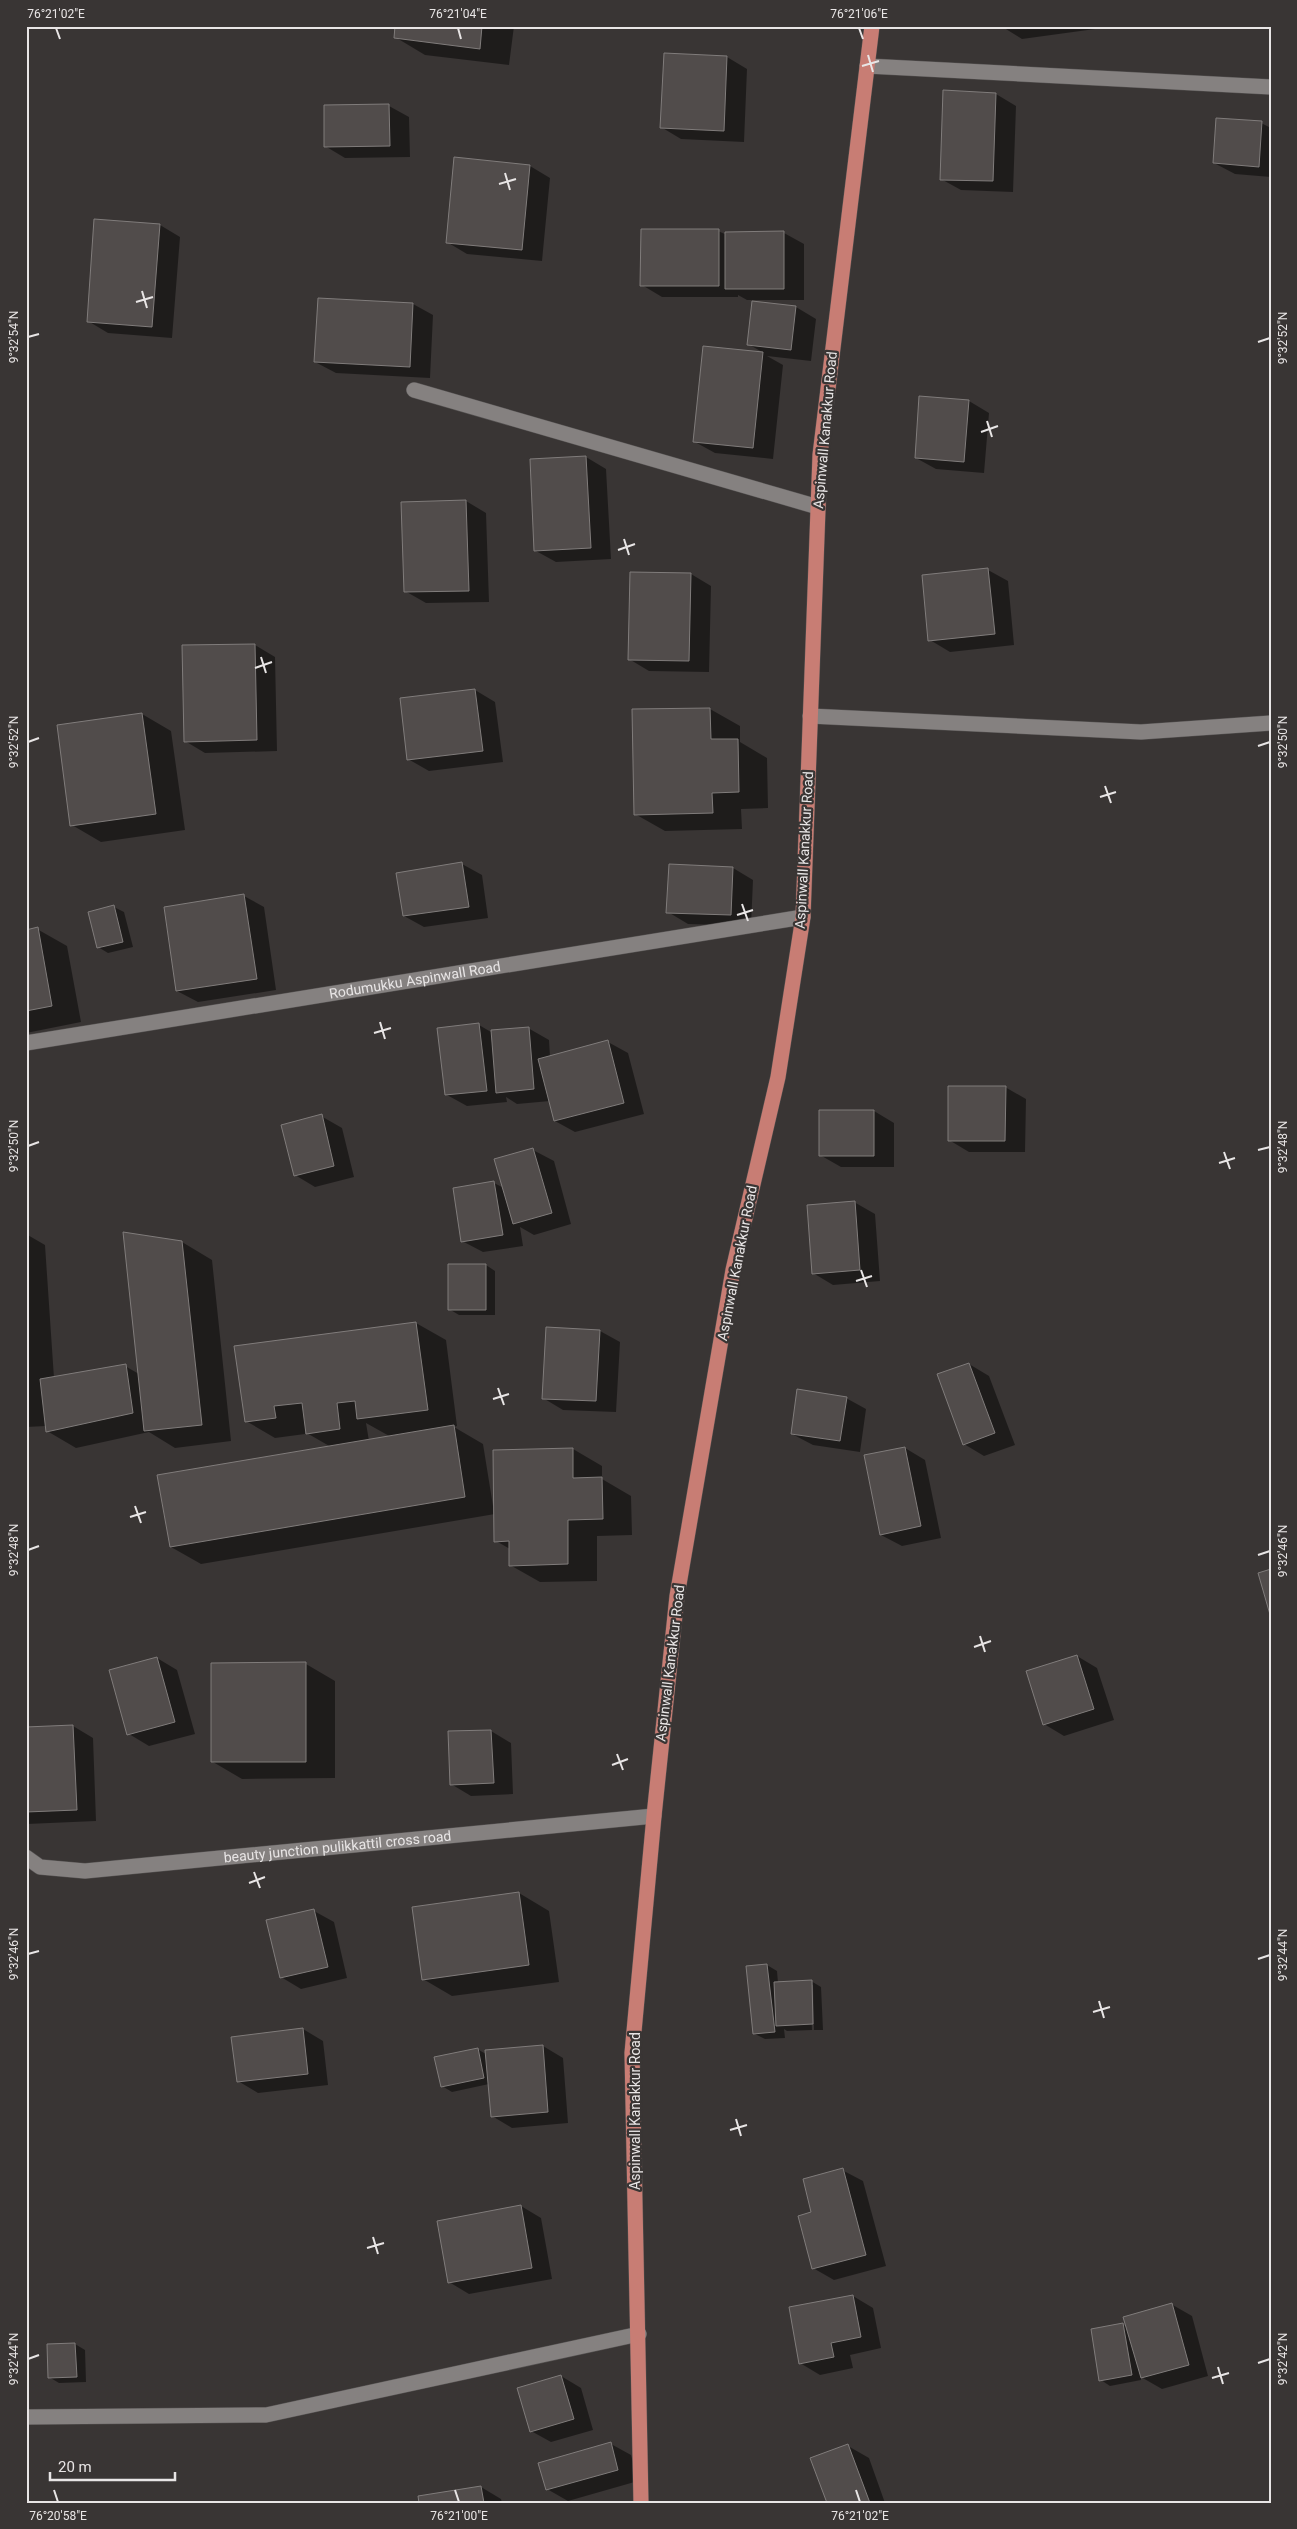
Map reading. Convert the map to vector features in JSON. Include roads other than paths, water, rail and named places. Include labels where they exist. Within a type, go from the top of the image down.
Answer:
[{"type":"main road","name":"Aspinwall Kanakkur Road","points":[[641,2503],[632,2053],[654,1816],[677,1596],[733,1270],[778,1077],[803,917],[820,455],[872,26]]},
{"type":"street","points":[[867,66],[1271,87]]},
{"type":"street","points":[[414,390],[818,507]]},
{"type":"street","points":[[810,716],[1141,732],[1271,723]]},
{"type":"street","name":"Rodumukku Aspinwall Road","points":[[26,1043],[803,917]]},
{"type":"street","name":"beauty junction pulikkattil cross road","points":[[26,1857],[40,1867],[85,1871],[654,1816]]},
{"type":"street","points":[[26,2417],[266,2415],[639,2334]]}]
